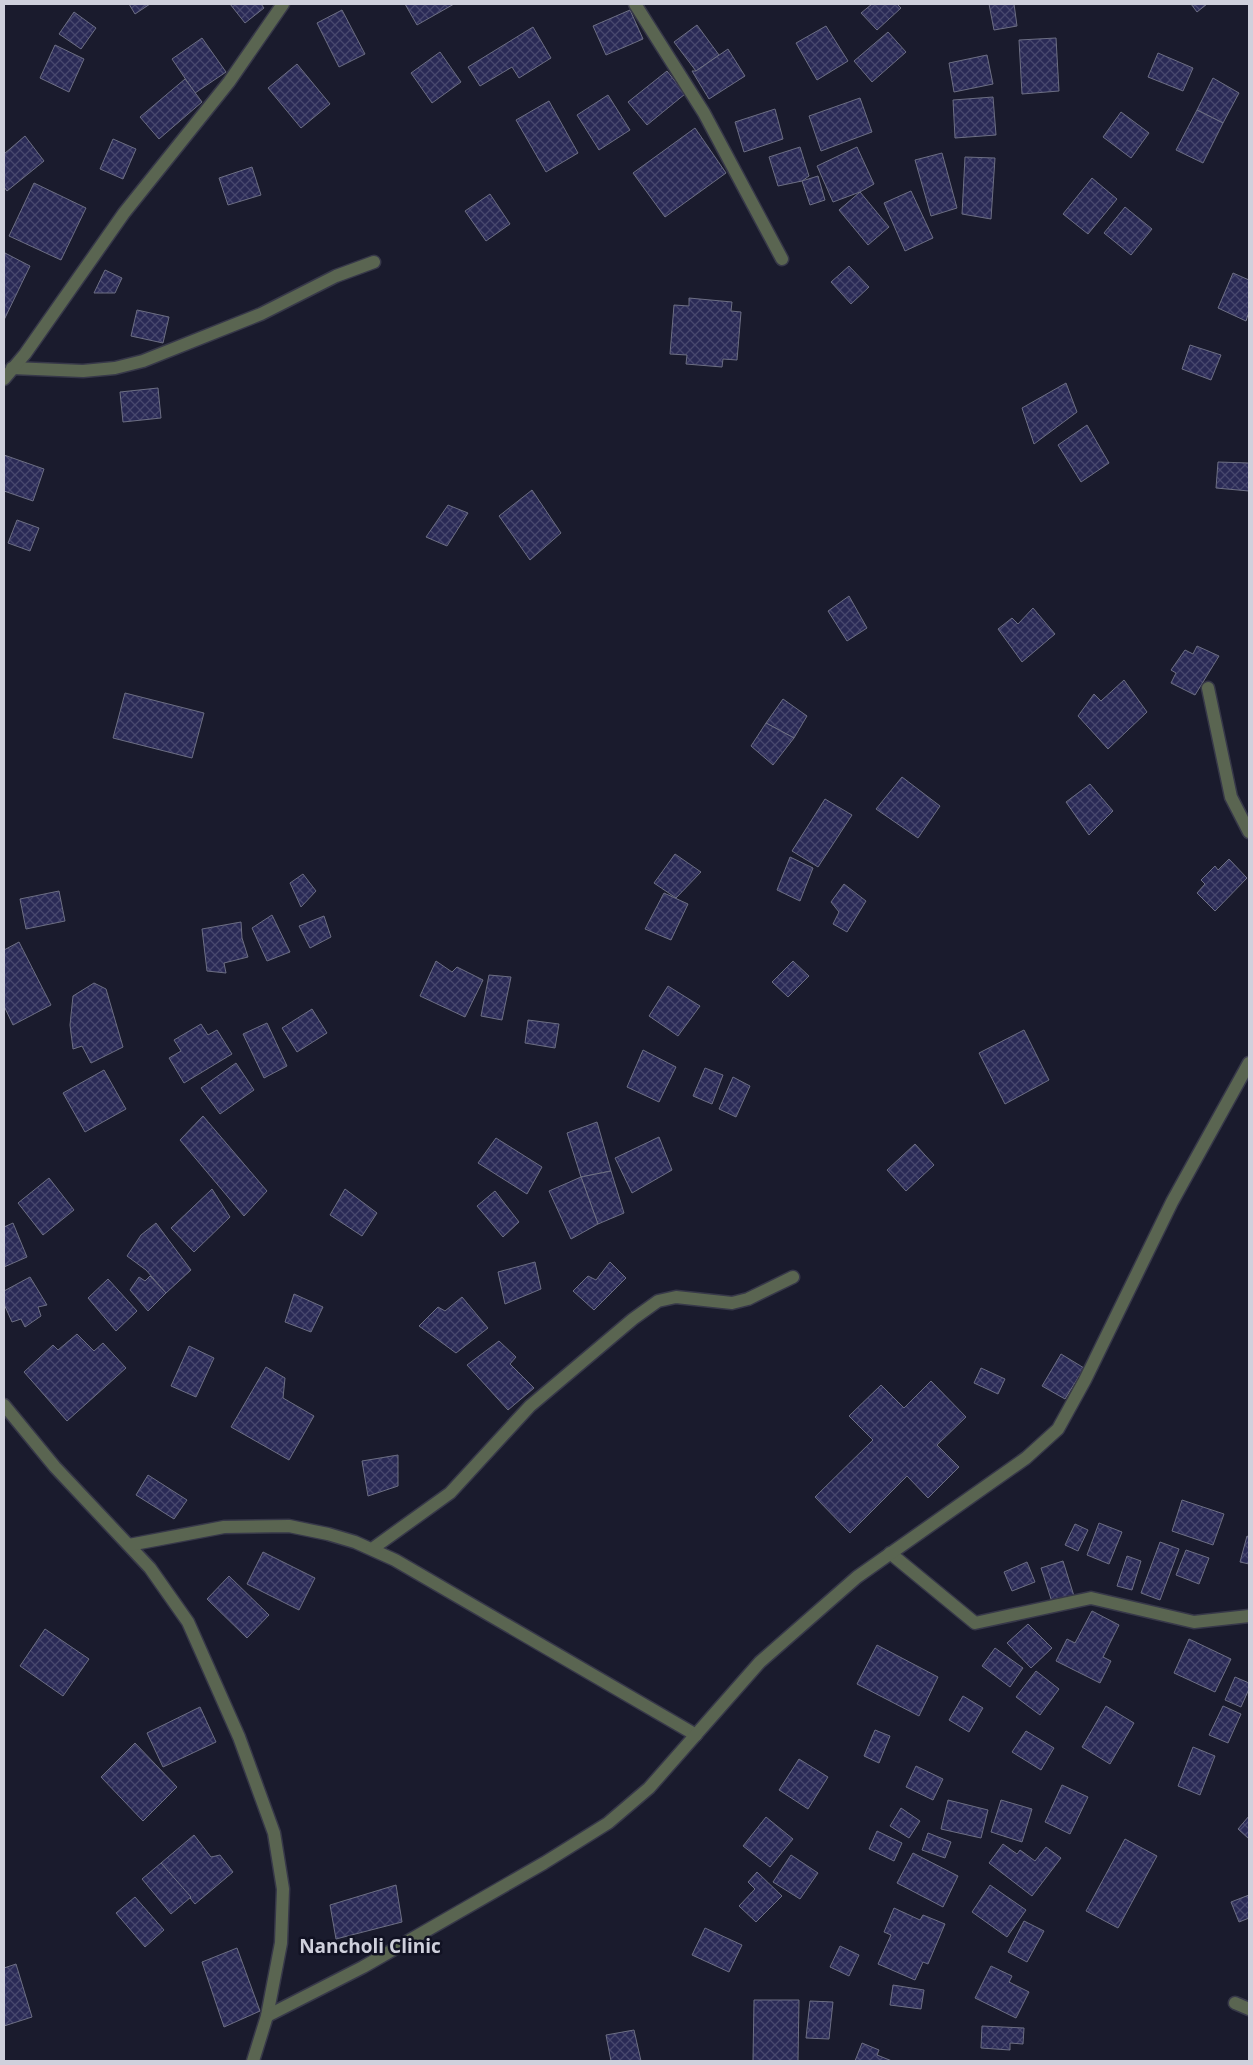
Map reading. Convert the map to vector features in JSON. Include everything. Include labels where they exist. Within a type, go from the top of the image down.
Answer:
[{"type":"street","points":[[4,379],[25,354],[124,213],[229,82],[283,4]]},
{"type":"street","points":[[636,4],[704,113],[782,259]]},
{"type":"street","points":[[12,368],[83,371],[115,368],[143,361],[252,318],[336,276],[374,262]]},
{"type":"street","points":[[1208,688],[1231,797],[1249,832]]},
{"type":"street","points":[[267,2016],[363,1967],[544,1863],[608,1823],[649,1788],[760,1662],[856,1577],[1026,1458],[1058,1430],[1085,1380],[1172,1202],[1249,1063]]},
{"type":"street","points":[[372,1549],[450,1493],[530,1406],[633,1319],[658,1302],[676,1297],[732,1303],[748,1299],[793,1277]]},
{"type":"street","points":[[4,1405],[55,1467],[150,1568],[188,1622],[239,1737],[274,1833],[284,1889],[281,1942],[267,2016],[252,2061]]},
{"type":"street","points":[[129,1545],[224,1527],[289,1526],[328,1534],[372,1549],[396,1560],[696,1735]]},
{"type":"street","points":[[890,1553],[975,1623],[1091,1598],[1194,1622],[1249,1616]]},
{"type":"street","points":[[1235,2003],[1249,2008]]},
{"type":"building","points":[[129,4],[150,4],[135,14]]},
{"type":"building","points":[[230,4],[261,4],[264,8],[245,23]]},
{"type":"building","points":[[405,4],[454,4],[417,25]]},
{"type":"building","points":[[872,4],[897,4],[901,8],[877,30],[861,13]]},
{"type":"building","points":[[989,4],[1014,4],[1017,26],[994,30]]},
{"type":"building","points":[[1191,4],[1207,4],[1197,12]]},
{"type":"building","points":[[342,10],[365,54],[339,67],[317,23]]},
{"type":"building","points":[[630,10],[643,39],[606,55],[593,26]]},
{"type":"building","points":[[74,12],[96,28],[81,49],[59,34]]},
{"type":"building","points":[[697,25],[719,55],[696,71],[674,42]]},
{"type":"building","points":[[826,26],[848,61],[817,80],[796,43]]},
{"type":"building","points":[[533,27],[551,58],[519,78],[512,67],[480,86],[468,67]]},
{"type":"building","points":[[888,32],[906,52],[872,82],[854,61]]},
{"type":"building","points":[[202,38],[226,72],[195,93],[172,59]]},
{"type":"building","points":[[1056,38],[1059,91],[1022,94],[1019,40]]},
{"type":"building","points":[[55,45],[84,59],[69,92],[40,78]]},
{"type":"building","points":[[728,49],[745,76],[709,99],[692,71],[696,71]]},
{"type":"building","points":[[440,52],[461,82],[432,103],[411,73]]},
{"type":"building","points":[[1158,53],[1193,68],[1183,91],[1148,77]]},
{"type":"building","points":[[987,55],[993,84],[954,92],[949,63]]},
{"type":"building","points":[[297,64],[330,104],[301,128],[268,88]]},
{"type":"building","points":[[667,71],[685,94],[647,125],[628,102]]},
{"type":"building","points":[[1213,78],[1239,93],[1223,123],[1197,110]]},
{"type":"building","points":[[185,79],[202,102],[159,139],[140,117]]},
{"type":"building","points":[[608,95],[630,130],[599,150],[577,115]]},
{"type":"building","points":[[993,97],[996,135],[955,138],[953,100]]},
{"type":"building","points":[[860,98],[872,132],[821,151],[809,116]]},
{"type":"building","points":[[549,101],[578,153],[546,172],[516,120]]},
{"type":"building","points":[[775,109],[783,139],[744,152],[735,122]]},
{"type":"building","points":[[1197,110],[1223,123],[1203,163],[1176,150]]},
{"type":"building","points":[[1121,112],[1149,133],[1131,158],[1103,137]]},
{"type":"building","points":[[695,128],[726,173],[665,217],[633,173]]},
{"type":"building","points":[[25,136],[44,161],[7,191],[4,187],[4,154]]},
{"type":"building","points":[[113,139],[136,149],[123,179],[100,169]]},
{"type":"building","points":[[800,147],[809,176],[802,181],[778,186],[769,157]]},
{"type":"building","points":[[857,147],[874,184],[860,192],[833,202],[817,166]]},
{"type":"building","points":[[942,153],[957,208],[931,216],[915,160]]},
{"type":"building","points":[[965,157],[995,158],[991,219],[962,214]]},
{"type":"building","points":[[252,167],[261,195],[228,205],[219,178]]},
{"type":"building","points":[[818,176],[825,200],[810,205],[802,181]]},
{"type":"building","points":[[1092,178],[1117,199],[1088,234],[1063,214]]},
{"type":"building","points":[[34,183],[86,208],[61,260],[9,236]]},
{"type":"building","points":[[911,191],[933,238],[905,251],[884,203]]},
{"type":"building","points":[[860,192],[889,227],[868,245],[839,210]]},
{"type":"building","points":[[490,194],[510,224],[486,241],[465,211]]},
{"type":"building","points":[[1125,207],[1152,229],[1131,255],[1104,233]]},
{"type":"building","points":[[5,253],[30,266],[4,320],[4,255]]},
{"type":"building","points":[[849,266],[869,287],[851,304],[831,282]]},
{"type":"building","points":[[105,270],[122,278],[115,293],[94,293]]},
{"type":"building","points":[[1233,273],[1249,280],[1249,312],[1246,321],[1218,308]]},
{"type":"building","points":[[689,298],[732,302],[731,311],[741,312],[737,360],[723,359],[722,367],[686,364],[687,355],[670,354],[674,305],[689,306]]},
{"type":"building","points":[[137,310],[169,317],[163,343],[131,336]]},
{"type":"building","points":[[1190,345],[1221,355],[1211,380],[1182,369]]},
{"type":"building","points":[[1066,383],[1077,412],[1034,444],[1022,408]]},
{"type":"building","points":[[158,388],[161,418],[123,422],[120,392]]},
{"type":"building","points":[[1087,425],[1109,463],[1081,482],[1058,445]]},
{"type":"building","points":[[4,455],[44,469],[33,501],[4,491]]},
{"type":"building","points":[[1218,462],[1249,463],[1249,491],[1216,488]]},
{"type":"building","points":[[532,490],[561,533],[530,560],[499,516]]},
{"type":"building","points":[[448,505],[468,513],[447,546],[426,537]]},
{"type":"building","points":[[17,520],[39,528],[30,551],[8,543]]},
{"type":"building","points":[[849,596],[867,628],[847,641],[828,611]]},
{"type":"building","points":[[1033,608],[1055,634],[1022,662],[998,629],[1012,618],[1018,624]]},
{"type":"building","points":[[1197,646],[1219,656],[1195,695],[1171,683],[1176,673],[1171,670],[1185,650],[1193,654]]},
{"type":"building","points":[[1124,680],[1147,712],[1108,749],[1078,716],[1094,694],[1101,701]]},
{"type":"building","points":[[125,693],[204,713],[192,758],[113,738]]},
{"type":"building","points":[[783,699],[807,716],[794,738],[766,723]]},
{"type":"building","points":[[766,723],[794,738],[773,765],[751,746]]},
{"type":"building","points":[[902,777],[940,806],[918,838],[876,809]]},
{"type":"building","points":[[1090,784],[1113,811],[1089,835],[1066,802]]},
{"type":"building","points":[[825,799],[852,815],[818,867],[792,851]]},
{"type":"building","points":[[675,854],[701,872],[676,898],[654,883]]},
{"type":"building","points":[[790,857],[813,868],[800,901],[777,890]]},
{"type":"building","points":[[1229,859],[1247,878],[1215,911],[1197,893],[1205,884],[1201,880],[1215,866],[1218,870]]},
{"type":"building","points":[[303,874],[316,891],[301,907],[290,883]]},
{"type":"building","points":[[844,884],[866,901],[847,932],[833,924],[839,912],[831,902]]},
{"type":"building","points":[[59,891],[65,921],[26,929],[20,899]]},
{"type":"building","points":[[664,893],[688,904],[671,940],[645,929]]},
{"type":"building","points":[[272,915],[290,952],[267,961],[252,928]]},
{"type":"building","points":[[324,916],[331,937],[310,948],[299,926]]},
{"type":"building","points":[[241,922],[242,938],[248,957],[224,963],[226,973],[207,971],[202,929]]},
{"type":"building","points":[[19,942],[51,1005],[13,1025],[4,1006],[4,950]]},
{"type":"building","points":[[436,961],[452,972],[457,967],[483,980],[465,1017],[420,996]]},
{"type":"building","points":[[793,961],[809,976],[788,997],[772,982]]},
{"type":"building","points":[[489,975],[511,977],[502,1020],[481,1016]]},
{"type":"building","points":[[94,983],[106,989],[123,1047],[91,1063],[82,1046],[73,1049],[70,1025],[73,996]]},
{"type":"building","points":[[668,986],[700,1006],[678,1036],[649,1016]]},
{"type":"building","points":[[312,1009],[327,1033],[297,1052],[282,1028]]},
{"type":"building","points":[[528,1020],[559,1024],[555,1048],[525,1043]]},
{"type":"building","points":[[267,1023],[287,1066],[264,1078],[243,1034]]},
{"type":"building","points":[[201,1024],[208,1035],[217,1030],[232,1054],[184,1083],[169,1058],[181,1051],[174,1040]]},
{"type":"building","points":[[1024,1030],[1049,1080],[1005,1104],[979,1053]]},
{"type":"building","points":[[643,1050],[676,1067],[659,1102],[627,1087]]},
{"type":"building","points":[[236,1063],[254,1090],[220,1114],[201,1088]]},
{"type":"building","points":[[705,1068],[723,1075],[712,1104],[693,1096]]},
{"type":"building","points":[[104,1070],[126,1109],[85,1132],[63,1093]]},
{"type":"building","points":[[733,1077],[750,1086],[736,1117],[719,1109]]},
{"type":"building","points":[[203,1116],[267,1191],[244,1216],[180,1140]]},
{"type":"building","points":[[597,1122],[611,1171],[581,1177],[567,1133]]},
{"type":"building","points":[[659,1137],[672,1170],[632,1193],[615,1158]]},
{"type":"building","points":[[496,1138],[542,1167],[527,1194],[478,1163]]},
{"type":"building","points":[[915,1144],[934,1165],[906,1191],[887,1170]]},
{"type":"building","points":[[611,1171],[624,1213],[598,1224],[581,1177]]},
{"type":"building","points":[[581,1177],[598,1224],[571,1239],[549,1191]]},
{"type":"building","points":[[49,1178],[74,1210],[43,1235],[18,1203]]},
{"type":"building","points":[[212,1189],[230,1217],[194,1252],[171,1228]]},
{"type":"building","points":[[345,1189],[377,1213],[362,1236],[330,1215]]},
{"type":"building","points":[[495,1191],[519,1222],[503,1237],[477,1206]]},
{"type":"building","points":[[13,1223],[27,1257],[4,1267],[4,1227]]},
{"type":"building","points":[[156,1223],[191,1270],[166,1293],[146,1270],[127,1256],[141,1235]]},
{"type":"building","points":[[535,1262],[541,1289],[505,1304],[498,1272]]},
{"type":"building","points":[[610,1262],[626,1278],[594,1310],[573,1291],[588,1276],[596,1280]]},
{"type":"building","points":[[150,1276],[166,1293],[148,1311],[130,1290],[139,1277],[145,1281]]},
{"type":"building","points":[[30,1277],[47,1305],[38,1307],[41,1316],[25,1327],[21,1319],[12,1322],[4,1304],[4,1291]]},
{"type":"building","points":[[108,1279],[137,1311],[116,1331],[88,1298]]},
{"type":"building","points":[[294,1294],[323,1307],[311,1332],[285,1322]]},
{"type":"building","points":[[462,1297],[488,1328],[456,1353],[419,1326],[438,1307],[445,1311]]},
{"type":"building","points":[[77,1334],[94,1351],[103,1343],[126,1368],[67,1421],[24,1372],[53,1345],[58,1350]]},
{"type":"building","points":[[499,1341],[516,1357],[510,1364],[534,1388],[508,1410],[467,1365]]},
{"type":"building","points":[[189,1346],[214,1358],[196,1397],[171,1386]]},
{"type":"building","points":[[1061,1354],[1084,1368],[1065,1399],[1042,1386]]},
{"type":"building","points":[[266,1367],[285,1378],[283,1398],[314,1416],[289,1460],[231,1427]]},
{"type":"building","points":[[981,1368],[1005,1379],[998,1394],[974,1383]]},
{"type":"building","points":[[931,1381],[966,1417],[937,1445],[959,1467],[928,1498],[907,1476],[850,1533],[815,1497],[873,1440],[849,1416],[881,1385],[904,1408]]},
{"type":"building","points":[[398,1455],[398,1486],[368,1496],[362,1461]]},
{"type":"building","points":[[148,1475],[187,1500],[174,1519],[136,1495]]},
{"type":"building","points":[[1182,1500],[1224,1514],[1213,1545],[1172,1531]]},
{"type":"building","points":[[1099,1523],[1122,1532],[1109,1564],[1087,1555]]},
{"type":"building","points":[[1075,1524],[1088,1530],[1078,1551],[1065,1545]]},
{"type":"building","points":[[1247,1536],[1249,1537],[1249,1564],[1240,1562]]},
{"type":"building","points":[[1160,1542],[1179,1549],[1160,1600],[1141,1593]]},
{"type":"building","points":[[1186,1550],[1209,1558],[1199,1584],[1176,1575]]},
{"type":"building","points":[[263,1552],[315,1578],[299,1610],[247,1584]]},
{"type":"building","points":[[1127,1556],[1141,1561],[1132,1590],[1117,1586]]},
{"type":"building","points":[[1063,1561],[1074,1596],[1052,1602],[1041,1568]]},
{"type":"building","points":[[1027,1562],[1035,1582],[1012,1591],[1004,1572]]},
{"type":"building","points":[[229,1576],[269,1615],[247,1638],[207,1599]]},
{"type":"building","points":[[1092,1611],[1119,1625],[1103,1657],[1111,1661],[1100,1683],[1056,1661],[1067,1639],[1075,1643]]},
{"type":"building","points":[[1028,1624],[1052,1648],[1031,1668],[1007,1643]]},
{"type":"building","points":[[45,1629],[89,1659],[63,1696],[20,1666]]},
{"type":"building","points":[[1189,1639],[1231,1659],[1215,1692],[1174,1673]]},
{"type":"building","points":[[877,1645],[938,1677],[919,1716],[857,1684]]},
{"type":"building","points":[[995,1648],[1023,1668],[1010,1687],[982,1666]]},
{"type":"building","points":[[1036,1671],[1059,1689],[1040,1715],[1016,1697]]},
{"type":"building","points":[[1235,1677],[1249,1683],[1249,1689],[1241,1707],[1225,1700]]},
{"type":"building","points":[[963,1696],[983,1708],[969,1732],[949,1720]]},
{"type":"building","points":[[1106,1706],[1134,1723],[1110,1764],[1082,1747]]},
{"type":"building","points":[[1223,1706],[1241,1714],[1228,1743],[1209,1735]]},
{"type":"building","points":[[200,1707],[216,1742],[163,1767],[147,1733]]},
{"type":"building","points":[[875,1730],[890,1736],[879,1763],[864,1756]]},
{"type":"building","points":[[1026,1731],[1054,1748],[1041,1770],[1012,1752]]},
{"type":"building","points":[[135,1743],[177,1787],[143,1821],[101,1777]]},
{"type":"building","points":[[1193,1747],[1215,1756],[1200,1795],[1178,1786]]},
{"type":"building","points":[[799,1759],[828,1777],[808,1809],[779,1790]]},
{"type":"building","points":[[916,1766],[943,1779],[933,1800],[906,1787]]},
{"type":"building","points":[[1062,1785],[1088,1797],[1070,1834],[1045,1822]]},
{"type":"building","points":[[948,1800],[988,1810],[981,1838],[941,1829]]},
{"type":"building","points":[[1001,1800],[1032,1809],[1022,1842],[991,1832]]},
{"type":"building","points":[[901,1808],[920,1821],[909,1838],[890,1826]]},
{"type":"building","points":[[1249,1816],[1249,1839],[1238,1829]]},
{"type":"building","points":[[766,1817],[793,1839],[770,1867],[743,1846]]},
{"type":"building","points":[[877,1831],[902,1843],[894,1861],[869,1849]]},
{"type":"building","points":[[928,1833],[951,1842],[945,1858],[922,1850]]},
{"type":"building","points":[[194,1835],[211,1857],[220,1855],[233,1872],[195,1904],[161,1863]]},
{"type":"building","points":[[1125,1839],[1157,1856],[1118,1928],[1086,1911]]},
{"type":"building","points":[[1003,1844],[1017,1854],[1020,1850],[1035,1861],[1046,1847],[1061,1858],[1032,1896],[989,1863]]},
{"type":"building","points":[[913,1853],[958,1876],[943,1907],[897,1883]]},
{"type":"building","points":[[791,1855],[818,1873],[800,1899],[773,1882]]},
{"type":"building","points":[[161,1863],[191,1897],[171,1914],[142,1879]]},
{"type":"building","points":[[757,1872],[782,1896],[756,1922],[739,1906],[755,1889],[748,1882]]},
{"type":"building","points":[[396,1885],[402,1922],[336,1939],[330,1905]]},
{"type":"building","points":[[990,1885],[1026,1910],[1007,1937],[972,1912]]},
{"type":"building","points":[[1249,1895],[1249,1918],[1239,1922],[1231,1902]]},
{"type":"building","points":[[135,1897],[164,1930],[145,1947],[116,1913]]},
{"type":"building","points":[[894,1908],[920,1920],[923,1915],[945,1924],[928,1964],[923,1962],[915,1980],[878,1964],[891,1935],[884,1932]]},
{"type":"building","points":[[1024,1921],[1044,1931],[1027,1962],[1008,1952]]},
{"type":"building","points":[[705,1928],[742,1945],[729,1972],[692,1955]]},
{"type":"building","points":[[840,1946],[859,1955],[849,1976],[830,1967]]},
{"type":"building","points":[[237,1948],[260,2011],[224,2027],[202,1962]]},
{"type":"building","points":[[16,1964],[32,2017],[4,2026],[4,1968]]},
{"type":"building","points":[[991,1966],[1012,1976],[1009,1982],[1029,1992],[1016,2018],[975,1998]]},
{"type":"building","points":[[893,1985],[924,1990],[921,2009],[890,2005]]},
{"type":"building","points":[[754,2000],[799,2000],[798,2061],[753,2061]]},
{"type":"building","points":[[810,2001],[833,2002],[829,2039],[806,2038]]},
{"type":"building","points":[[982,2026],[1024,2028],[1023,2044],[1010,2043],[1010,2050],[981,2048]]},
{"type":"building","points":[[634,2030],[641,2061],[611,2061],[606,2035]]},
{"type":"building","points":[[862,2043],[879,2050],[877,2055],[892,2061],[855,2061]]},
{"type":"district","name":"Nancholi Clinic","points":[[370,1946]]}]
